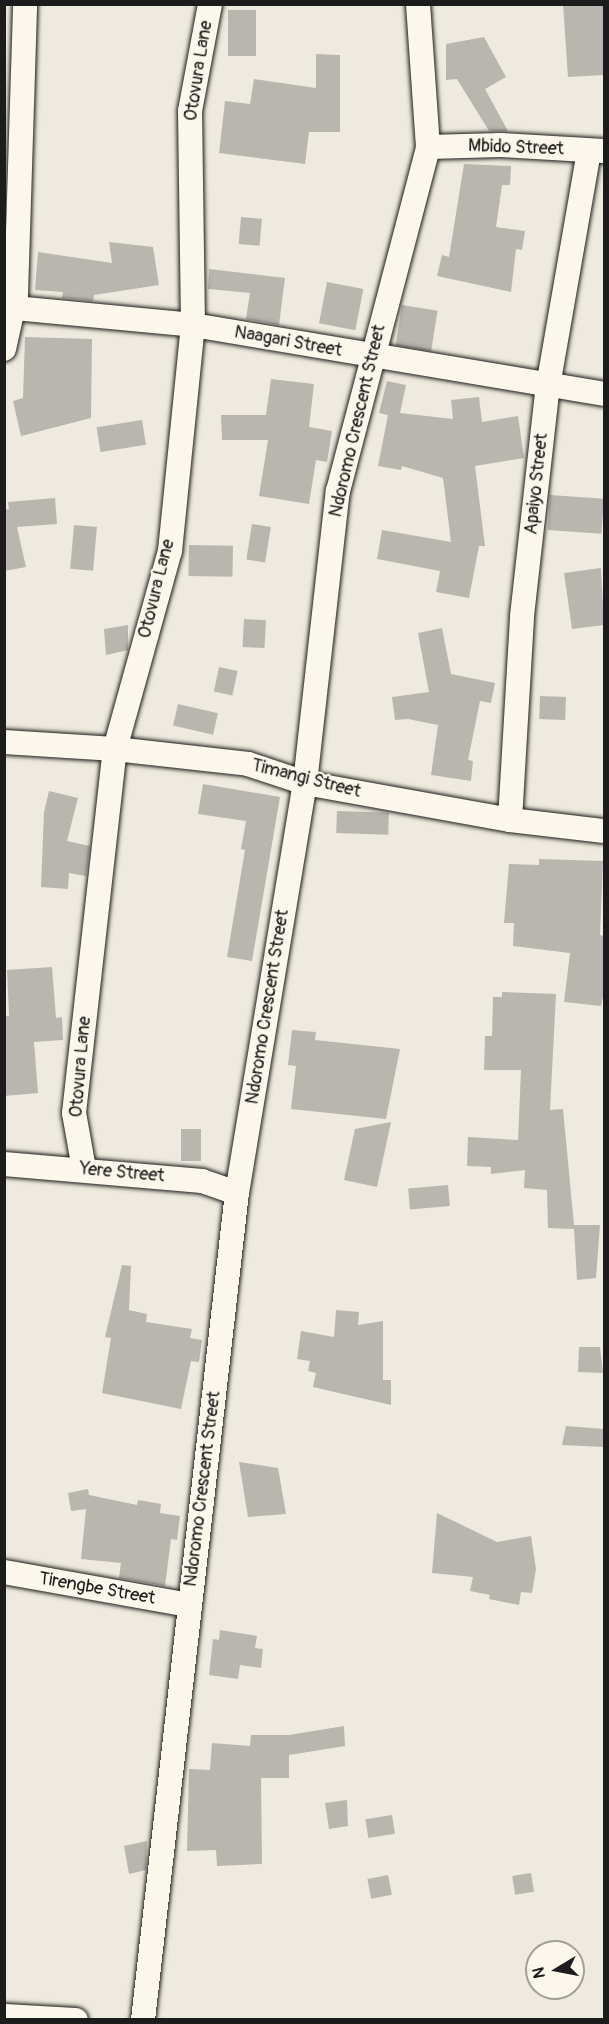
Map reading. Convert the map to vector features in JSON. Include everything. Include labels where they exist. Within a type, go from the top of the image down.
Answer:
[{"type":"street","points":[[4,349],[7,308],[16,295],[25,4]]},
{"type":"street","name":"Otovura Lane","points":[[84,1169],[74,1113],[115,749],[170,551],[193,325],[190,111],[210,4]]},
{"type":"street","name":"Ndoromo Crescent Street","points":[[143,2019],[237,1193],[305,783],[338,492],[371,356],[428,147],[418,4]]},
{"type":"street","name":"Mbido Street","points":[[428,147],[501,145],[597,151]]},
{"type":"street","name":"Apaiyo Street","points":[[510,820],[522,616],[548,386],[597,151]]},
{"type":"street","name":"Naagari Street","points":[[7,308],[193,325],[371,356],[443,364],[548,386],[604,394]]},
{"type":"street","name":"Timangi Street","points":[[4,742],[115,749],[248,764],[305,783],[510,820],[604,831]]},
{"type":"street","name":"Yere Street","points":[[4,1164],[84,1169],[202,1181],[237,1193]]},
{"type":"street","name":"Tirengbe Street","points":[[4,1572],[189,1605]]},
{"type":"street","points":[[4,2016],[76,2019]]},
{"type":"building","points":[[563,4],[604,4],[604,75],[568,77]]},
{"type":"building","points":[[228,10],[256,10],[256,56],[228,56]]},
{"type":"building","points":[[484,37],[506,77],[485,89],[508,131],[489,131],[457,79],[446,80],[446,44]]},
{"type":"building","points":[[316,54],[340,55],[340,132],[309,132],[305,164],[219,153],[225,101],[250,104],[254,79],[316,88]]},
{"type":"building","points":[[464,164],[511,166],[510,185],[502,185],[496,227],[525,231],[522,250],[516,249],[511,292],[437,276],[442,255],[449,257]]},
{"type":"building","points":[[241,217],[262,219],[260,246],[239,244]]},
{"type":"building","points":[[109,242],[153,247],[159,285],[94,295],[93,301],[62,298],[63,292],[35,290],[38,252],[112,263]]},
{"type":"building","points":[[209,269],[285,278],[279,325],[246,319],[250,293],[208,289]]},
{"type":"building","points":[[327,282],[363,289],[355,330],[319,323]]},
{"type":"building","points":[[402,305],[438,311],[431,351],[396,345]]},
{"type":"building","points":[[25,337],[92,339],[91,418],[21,436],[13,401],[23,398]]},
{"type":"building","points":[[271,379],[314,384],[309,427],[332,431],[327,462],[316,460],[309,504],[259,496],[268,440],[222,440],[221,415],[266,415]]},
{"type":"building","points":[[387,381],[406,385],[400,413],[453,419],[451,400],[479,397],[482,422],[518,416],[524,458],[475,466],[485,546],[479,546],[469,598],[436,592],[440,571],[377,559],[382,530],[451,542],[443,478],[402,466],[401,470],[378,466],[388,415],[379,413]]},
{"type":"building","points":[[142,420],[146,445],[100,452],[97,427]]},
{"type":"building","points":[[550,495],[604,499],[601,534],[548,530]]},
{"type":"building","points":[[55,498],[57,524],[17,527],[26,567],[4,571],[4,510],[9,509],[8,502]]},
{"type":"building","points":[[252,524],[271,527],[265,563],[246,560]]},
{"type":"building","points":[[74,525],[97,527],[93,571],[70,569]]},
{"type":"building","points":[[189,545],[233,546],[232,577],[188,576]]},
{"type":"building","points":[[601,568],[604,625],[572,629],[564,573]]},
{"type":"building","points":[[244,619],[266,620],[265,648],[243,647]]},
{"type":"building","points":[[128,625],[128,650],[106,655],[104,629]]},
{"type":"building","points":[[442,628],[451,674],[495,683],[491,703],[480,701],[468,760],[473,761],[471,781],[431,775],[438,725],[408,719],[395,720],[392,697],[429,692],[418,633]]},
{"type":"building","points":[[219,667],[238,671],[232,695],[214,691]]},
{"type":"building","points":[[540,696],[566,697],[565,720],[539,719]]},
{"type":"building","points":[[178,704],[218,713],[213,735],[173,725]]},
{"type":"building","points":[[203,784],[280,797],[252,961],[227,957],[245,850],[241,849],[246,821],[198,814]]},
{"type":"building","points":[[49,791],[78,798],[67,841],[90,846],[86,876],[69,873],[68,889],[41,887],[44,812]]},
{"type":"building","points":[[337,811],[389,813],[388,835],[336,833]]},
{"type":"building","points":[[539,859],[603,861],[600,935],[604,936],[604,992],[601,1006],[564,1002],[570,953],[513,946],[514,923],[504,923],[509,864],[539,865]]},
{"type":"building","points":[[52,967],[56,1018],[62,1017],[63,1040],[34,1042],[38,1093],[4,1096],[4,1016],[9,1016],[7,970]]},
{"type":"building","points":[[502,992],[556,994],[550,1110],[563,1109],[574,1225],[600,1225],[596,1278],[577,1280],[574,1229],[548,1228],[547,1190],[524,1188],[525,1170],[491,1174],[491,1167],[467,1166],[468,1137],[518,1140],[521,1070],[484,1070],[485,1036],[492,1036],[493,997],[502,997]]},
{"type":"building","points":[[292,1030],[316,1032],[315,1040],[400,1049],[386,1119],[291,1109],[296,1066],[288,1065]]},
{"type":"building","points":[[391,1122],[377,1187],[344,1180],[355,1129]]},
{"type":"building","points":[[181,1129],[201,1129],[201,1161],[181,1161]]},
{"type":"building","points":[[448,1185],[450,1206],[410,1209],[408,1188]]},
{"type":"building","points":[[122,1265],[131,1266],[129,1310],[147,1314],[146,1322],[192,1329],[190,1338],[202,1340],[199,1362],[191,1361],[181,1409],[102,1393],[111,1338],[105,1337]]},
{"type":"building","points":[[336,1310],[359,1312],[358,1325],[383,1321],[383,1380],[391,1380],[391,1405],[313,1387],[316,1373],[308,1371],[310,1361],[297,1359],[301,1331],[334,1337]]},
{"type":"building","points":[[579,1347],[600,1347],[603,1373],[578,1372]]},
{"type":"building","points":[[566,1426],[604,1429],[604,1447],[562,1445]]},
{"type":"building","points":[[239,1462],[278,1468],[286,1514],[248,1517]]},
{"type":"building","points":[[88,1489],[89,1495],[137,1505],[138,1500],[161,1504],[160,1513],[180,1516],[177,1540],[171,1539],[165,1586],[119,1578],[121,1563],[81,1559],[86,1509],[71,1511],[68,1493]]},
{"type":"building","points":[[437,1513],[497,1542],[531,1536],[536,1569],[532,1593],[521,1592],[519,1605],[489,1599],[490,1595],[470,1591],[473,1577],[432,1573]]},
{"type":"building","points":[[220,1630],[257,1636],[255,1648],[263,1649],[261,1668],[240,1665],[238,1679],[209,1675],[213,1639],[219,1640]]},
{"type":"building","points":[[344,1726],[345,1746],[289,1755],[289,1778],[261,1778],[262,1864],[217,1866],[216,1850],[187,1851],[189,1769],[210,1770],[212,1743],[250,1746],[251,1735],[289,1735]]},
{"type":"building","points":[[347,1800],[348,1826],[329,1829],[325,1803]]},
{"type":"building","points":[[392,1815],[395,1834],[368,1838],[365,1819]]},
{"type":"building","points":[[147,1841],[146,1870],[129,1874],[124,1846]]},
{"type":"building","points":[[531,1873],[534,1892],[515,1895],[512,1876]]},
{"type":"building","points":[[388,1875],[392,1895],[371,1899],[367,1879]]}]
